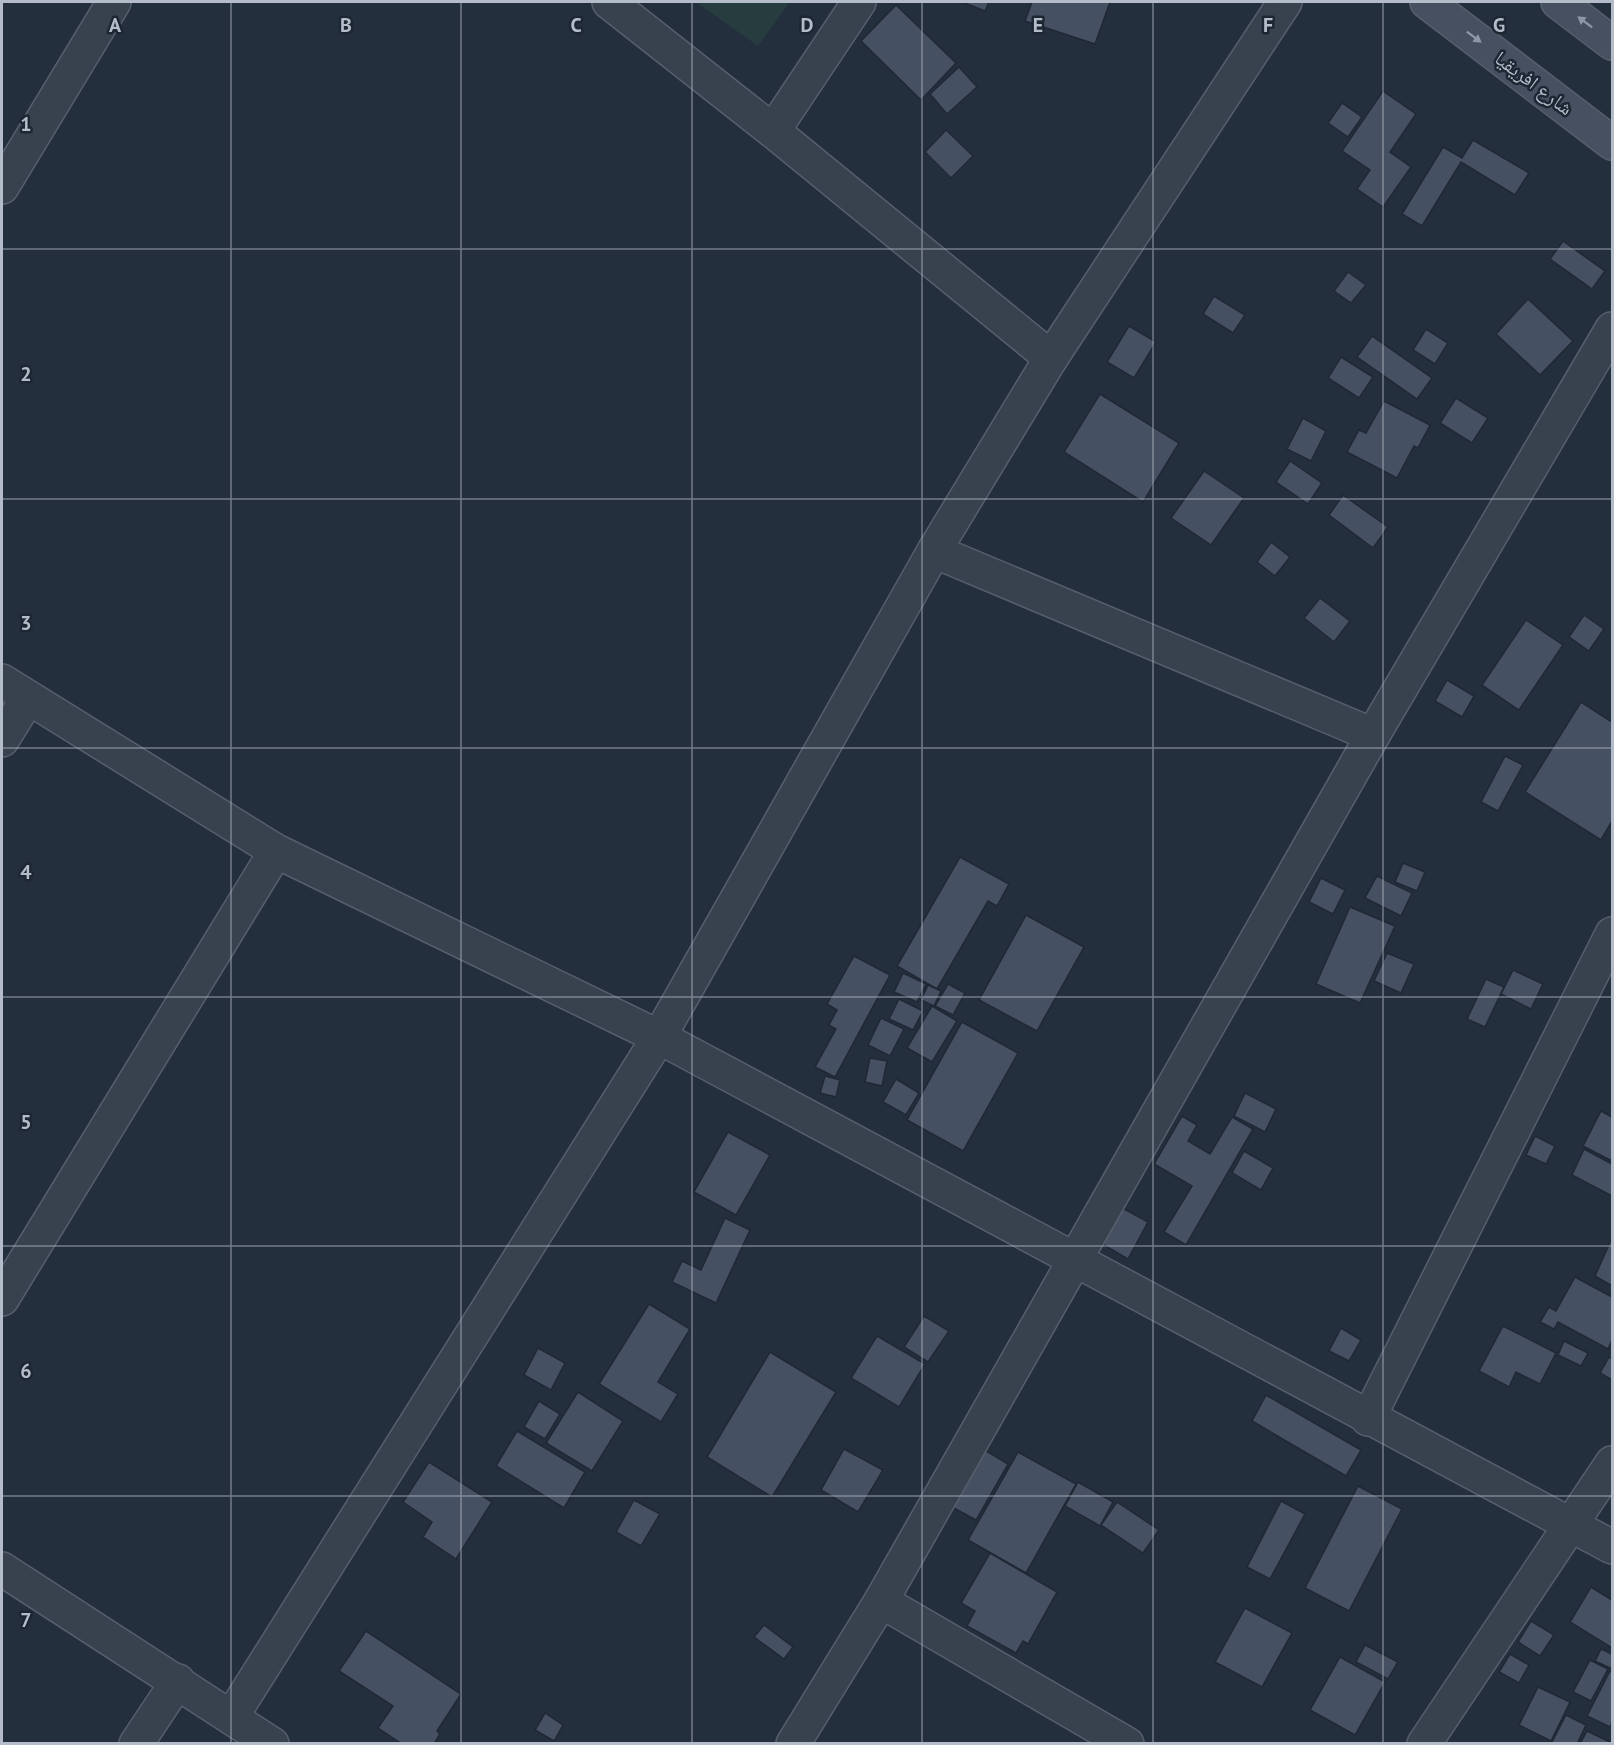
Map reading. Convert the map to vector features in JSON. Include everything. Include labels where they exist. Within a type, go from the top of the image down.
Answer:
[{"type":"street","points":[[2,187],[114,2]]},
{"type":"street","points":[[609,2],[773,131],[1051,358]]},
{"type":"street","points":[[773,131],[859,2]]},
{"type":"street","points":[[232,1716],[659,1037],[934,551],[1051,358],[1285,2]]},
{"type":"street","name":"شارع افريقيا","points":[[1427,2],[1612,143]]},
{"type":"street","points":[[1558,2],[1612,43]]},
{"type":"street","points":[[793,1743],[881,1601],[1373,735],[1612,329]]},
{"type":"street","points":[[934,551],[1373,735]]},
{"type":"street","points":[[2,740],[15,690],[276,851],[659,1037],[1368,1419],[1612,1547]]},
{"type":"street","points":[[2,1299],[276,851]]},
{"type":"street","points":[[1368,1419],[1612,934]]},
{"type":"street","points":[[1424,1743],[1573,1525],[1612,1462]]},
{"type":"street","points":[[2,1569],[272,1743]]},
{"type":"street","points":[[881,1601],[1127,1743]]},
{"type":"street","points":[[136,1743],[178,1681]]},
{"type":"green space","points":[[696,2],[790,2],[758,46]]},
{"type":"building","points":[[962,2],[989,2],[985,11]]},
{"type":"building","points":[[1032,2],[1110,2],[1095,44],[1025,21]]},
{"type":"building","points":[[896,5],[956,63],[921,100],[861,41]]},
{"type":"building","points":[[959,67],[977,87],[947,114],[930,94]]},
{"type":"building","points":[[1383,91],[1416,114],[1390,152],[1411,167],[1383,207],[1357,189],[1370,170],[1342,151]]},
{"type":"building","points":[[1342,103],[1362,117],[1348,137],[1328,123]]},
{"type":"building","points":[[946,130],[973,156],[951,178],[925,152]]},
{"type":"building","points":[[1473,140],[1529,173],[1515,195],[1461,162],[1422,226],[1402,214],[1443,147],[1462,158]]},
{"type":"building","points":[[1563,241],[1605,271],[1592,289],[1550,259]]},
{"type":"building","points":[[1348,272],[1366,285],[1351,303],[1334,291]]},
{"type":"building","points":[[1214,296],[1245,315],[1233,333],[1203,314]]},
{"type":"building","points":[[1528,299],[1573,341],[1540,375],[1496,334]]},
{"type":"building","points":[[1129,326],[1156,342],[1134,378],[1107,362]]},
{"type":"building","points":[[1426,329],[1448,343],[1435,364],[1413,350]]},
{"type":"building","points":[[1372,336],[1432,378],[1417,399],[1357,357]]},
{"type":"building","points":[[1341,357],[1373,377],[1359,398],[1328,378]]},
{"type":"building","points":[[1100,394],[1179,443],[1143,502],[1064,452]]},
{"type":"building","points":[[1456,398],[1488,418],[1472,443],[1440,423]]},
{"type":"building","points":[[1384,401],[1430,425],[1418,448],[1414,446],[1397,478],[1347,452],[1359,430],[1366,433]]},
{"type":"building","points":[[1303,418],[1326,431],[1311,461],[1287,449]]},
{"type":"building","points":[[1290,461],[1322,483],[1308,504],[1276,482]]},
{"type":"building","points":[[1204,471],[1244,498],[1211,545],[1171,518]]},
{"type":"building","points":[[1343,495],[1388,527],[1373,548],[1329,515]]},
{"type":"building","points":[[1271,542],[1290,557],[1275,576],[1257,562]]},
{"type":"building","points":[[1320,598],[1350,621],[1334,642],[1304,618]]},
{"type":"building","points":[[1584,615],[1604,629],[1589,651],[1569,637]]},
{"type":"building","points":[[1526,620],[1563,645],[1519,710],[1482,685]]},
{"type":"building","points":[[1447,680],[1474,696],[1462,717],[1435,701]]},
{"type":"building","points":[[1581,702],[1612,722],[1612,821],[1601,840],[1525,792]]},
{"type":"building","points":[[1505,756],[1523,765],[1498,811],[1481,802]]},
{"type":"building","points":[[960,857],[1009,884],[997,906],[988,901],[937,989],[897,966]]},
{"type":"building","points":[[1403,863],[1425,872],[1417,891],[1395,882]]},
{"type":"building","points":[[1377,876],[1412,893],[1401,916],[1365,898]]},
{"type":"building","points":[[1321,878],[1345,890],[1333,914],[1309,902]]},
{"type":"building","points":[[1350,907],[1395,926],[1360,1003],[1316,984]]},
{"type":"building","points":[[1026,915],[1084,947],[1037,1031],[979,1000]]},
{"type":"building","points":[[1387,953],[1414,964],[1401,993],[1374,981]]},
{"type":"building","points":[[854,956],[890,975],[835,1077],[815,1067],[836,1029],[829,1025],[837,1010],[827,1004]]},
{"type":"building","points":[[1513,970],[1543,984],[1531,1009],[1501,994]]},
{"type":"building","points":[[903,973],[926,984],[917,1002],[894,992]]},
{"type":"building","points":[[1486,979],[1504,987],[1485,1027],[1467,1019]]},
{"type":"building","points":[[948,984],[965,993],[953,1015],[935,1006]]},
{"type":"building","points":[[928,985],[941,991],[934,1006],[921,1000]]},
{"type":"building","points":[[899,999],[923,1011],[913,1030],[889,1019]]},
{"type":"building","points":[[932,1006],[957,1021],[932,1062],[907,1048]]},
{"type":"building","points":[[881,1018],[904,1029],[890,1056],[868,1045]]},
{"type":"building","points":[[962,1022],[1018,1053],[963,1151],[907,1120]]},
{"type":"building","points":[[870,1058],[887,1061],[882,1086],[865,1082]]},
{"type":"building","points":[[825,1076],[840,1080],[836,1097],[820,1093]]},
{"type":"building","points":[[896,1079],[919,1093],[906,1115],[883,1102]]},
{"type":"building","points":[[1245,1093],[1276,1109],[1265,1132],[1234,1116]]},
{"type":"building","points":[[1601,1111],[1612,1117],[1612,1161],[1583,1146]]},
{"type":"building","points":[[1182,1116],[1197,1125],[1188,1141],[1210,1154],[1232,1117],[1253,1129],[1186,1245],[1164,1232],[1192,1186],[1154,1164]]},
{"type":"building","points":[[728,1132],[770,1155],[736,1215],[694,1192]]},
{"type":"building","points":[[1535,1136],[1555,1146],[1546,1164],[1526,1155]]},
{"type":"building","points":[[1584,1149],[1612,1164],[1612,1196],[1572,1175]]},
{"type":"building","points":[[1244,1151],[1273,1168],[1261,1190],[1232,1173]]},
{"type":"building","points":[[1117,1205],[1148,1222],[1128,1259],[1097,1241]]},
{"type":"building","points":[[725,1218],[750,1230],[716,1303],[672,1282],[682,1261],[701,1270]]},
{"type":"building","points":[[1612,1238],[1612,1286],[1595,1276]]},
{"type":"building","points":[[1575,1277],[1612,1297],[1612,1340],[1608,1349],[1558,1322],[1554,1329],[1540,1322],[1549,1307],[1556,1311]]},
{"type":"building","points":[[649,1304],[690,1329],[658,1382],[678,1394],[661,1422],[599,1384]]},
{"type":"building","points":[[924,1316],[949,1331],[928,1362],[904,1347]]},
{"type":"building","points":[[1503,1326],[1556,1353],[1540,1384],[1516,1372],[1509,1387],[1479,1371]]},
{"type":"building","points":[[1341,1328],[1361,1340],[1349,1361],[1329,1351]]},
{"type":"building","points":[[877,1336],[925,1364],[899,1407],[851,1378]]},
{"type":"building","points":[[1564,1341],[1588,1353],[1581,1366],[1558,1355]]},
{"type":"building","points":[[538,1348],[565,1363],[551,1390],[524,1375]]},
{"type":"building","points":[[770,1352],[836,1392],[772,1497],[707,1457]]},
{"type":"building","points":[[1609,1357],[1612,1359],[1612,1380],[1600,1373]]},
{"type":"building","points":[[578,1392],[623,1421],[592,1471],[546,1443]]},
{"type":"building","points":[[1266,1395],[1361,1450],[1346,1476],[1252,1421]]},
{"type":"building","points":[[539,1401],[560,1414],[545,1439],[524,1427]]},
{"type":"building","points":[[517,1431],[585,1472],[564,1508],[496,1466]]},
{"type":"building","points":[[844,1449],[883,1470],[858,1512],[821,1490]]},
{"type":"building","points":[[983,1449],[1008,1464],[976,1520],[950,1506]]},
{"type":"building","points":[[1018,1452],[1076,1484],[1026,1573],[968,1540]]},
{"type":"building","points":[[429,1462],[492,1502],[456,1559],[423,1537],[432,1522],[403,1502]]},
{"type":"building","points":[[1078,1482],[1113,1502],[1100,1526],[1065,1506]]},
{"type":"building","points":[[1358,1486],[1402,1509],[1349,1611],[1305,1588]]},
{"type":"building","points":[[634,1500],[660,1514],[641,1546],[616,1532]]},
{"type":"building","points":[[1281,1501],[1305,1514],[1270,1579],[1247,1567]]},
{"type":"building","points":[[1117,1502],[1159,1530],[1143,1553],[1101,1525]]},
{"type":"building","points":[[990,1553],[1057,1592],[1028,1644],[1023,1641],[1016,1653],[967,1626],[975,1611],[961,1603]]},
{"type":"building","points":[[1591,1587],[1612,1600],[1612,1648],[1570,1622]]},
{"type":"building","points":[[1245,1608],[1292,1633],[1262,1687],[1215,1662]]},
{"type":"building","points":[[1531,1621],[1554,1635],[1540,1656],[1518,1642]]},
{"type":"building","points":[[764,1625],[793,1647],[784,1659],[754,1637]]},
{"type":"building","points":[[366,1631],[461,1694],[437,1731],[440,1734],[434,1744],[402,1744],[378,1728],[393,1706],[339,1671]]},
{"type":"building","points":[[1365,1645],[1398,1662],[1388,1679],[1356,1662]]},
{"type":"building","points":[[1601,1649],[1612,1654],[1612,1669],[1595,1661]]},
{"type":"building","points":[[1510,1654],[1529,1665],[1519,1683],[1499,1672]]},
{"type":"building","points":[[1340,1657],[1385,1682],[1355,1735],[1310,1710]]},
{"type":"building","points":[[1590,1660],[1608,1669],[1591,1701],[1573,1692]]},
{"type":"building","points":[[1610,1671],[1612,1672],[1612,1722],[1610,1727],[1587,1716]]},
{"type":"building","points":[[1538,1687],[1570,1702],[1551,1741],[1519,1725]]},
{"type":"building","points":[[545,1713],[563,1725],[554,1741],[535,1730]]},
{"type":"building","points":[[1566,1715],[1586,1725],[1577,1744],[1554,1744],[1552,1742]]},
{"type":"building","points":[[1587,1731],[1610,1742],[1609,1744],[1580,1744]]}]
